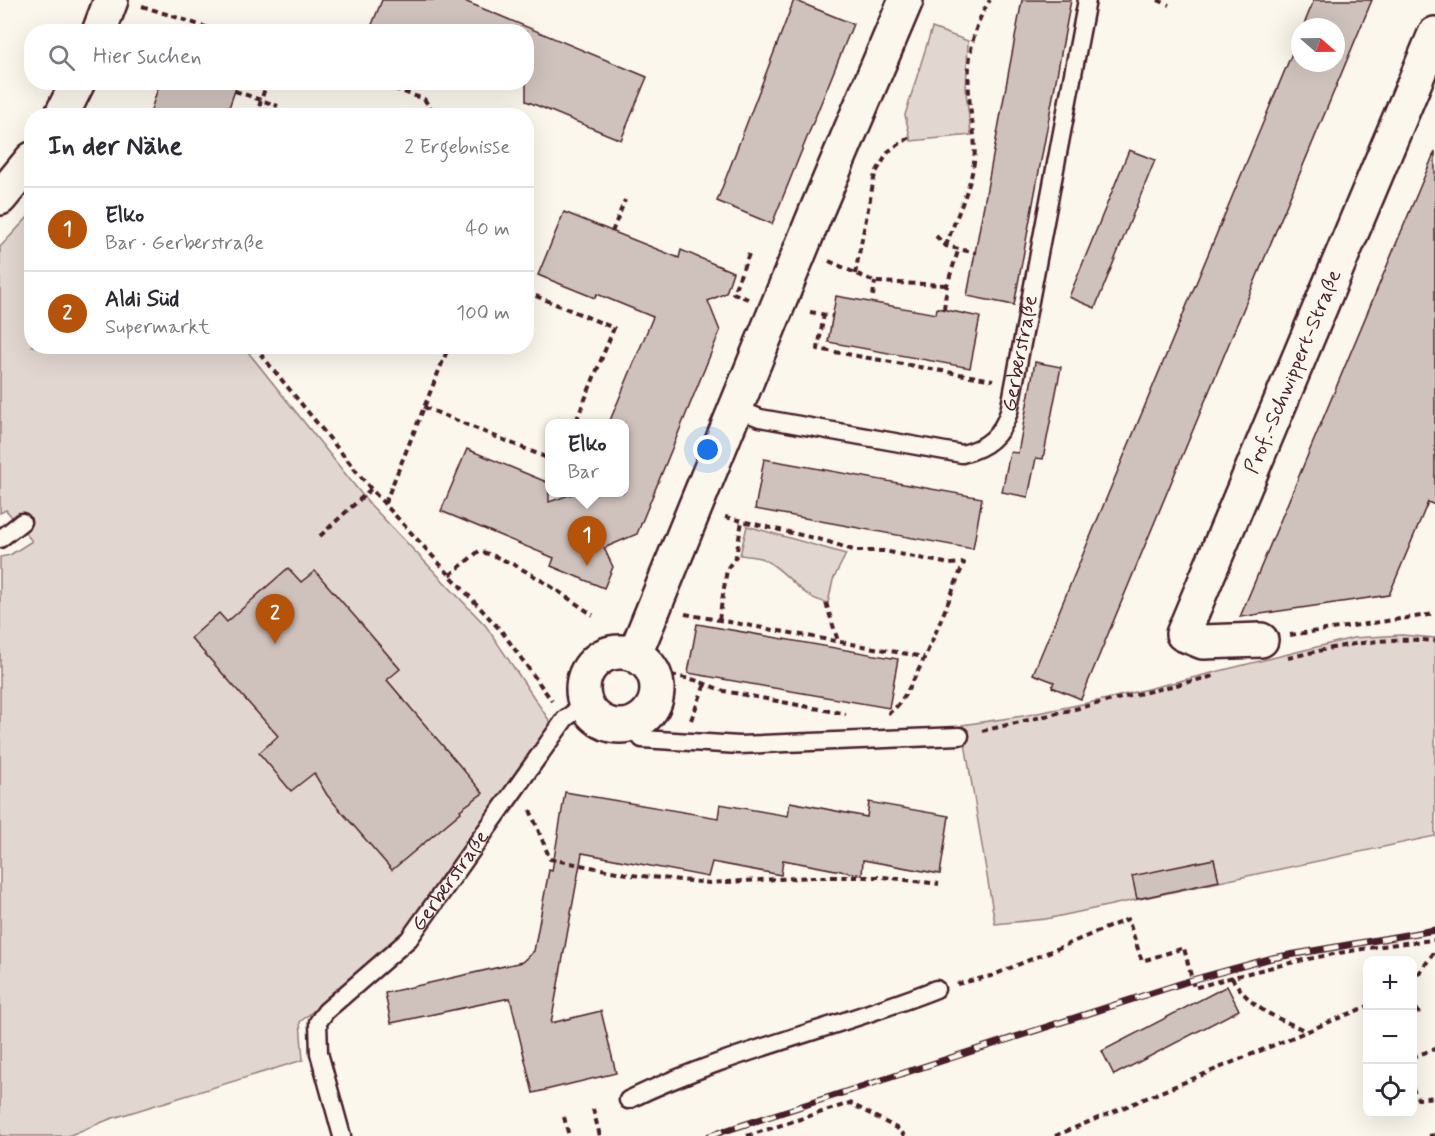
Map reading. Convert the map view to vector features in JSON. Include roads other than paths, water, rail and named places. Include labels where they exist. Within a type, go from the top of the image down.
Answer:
[{"type":"street","points":[[635,654],[801,247],[906,0]]},
{"type":"street","points":[[105,24],[123,2]]},
{"type":"street","name":"Prof.-Schwippert-Straße","points":[[1272,650],[1203,642],[1183,634],[1435,34]]},
{"type":"street","points":[[65,108],[74,90]]},
{"type":"street","points":[[0,198],[24,169]]},
{"type":"street","points":[[619,651],[635,654],[646,662],[655,676],[657,695],[652,707],[644,717],[631,725],[614,725],[575,711],[586,674],[596,661],[619,651]]},
{"type":"lane","name":"Gerberstraße","points":[[735,408],[760,418],[962,454],[980,449],[999,432],[1009,412],[1087,0]]},
{"type":"lane","points":[[0,539],[22,522]]},
{"type":"lane","name":"Gerberstraße","points":[[342,1136],[319,1053],[318,1022],[326,1011],[409,939],[519,784],[575,711]]},
{"type":"lane","points":[[631,725],[642,739],[739,745],[960,736]]},
{"type":"lane","points":[[628,1101],[666,1082],[874,1014],[936,989]]},
{"type":"railway","points":[[709,1136],[1192,980],[1272,958],[1435,930]]},
{"type":"place","name":"Elko","points":[[587,566]]},
{"type":"place","name":"Aldi Süd","points":[[275,644]]}]
